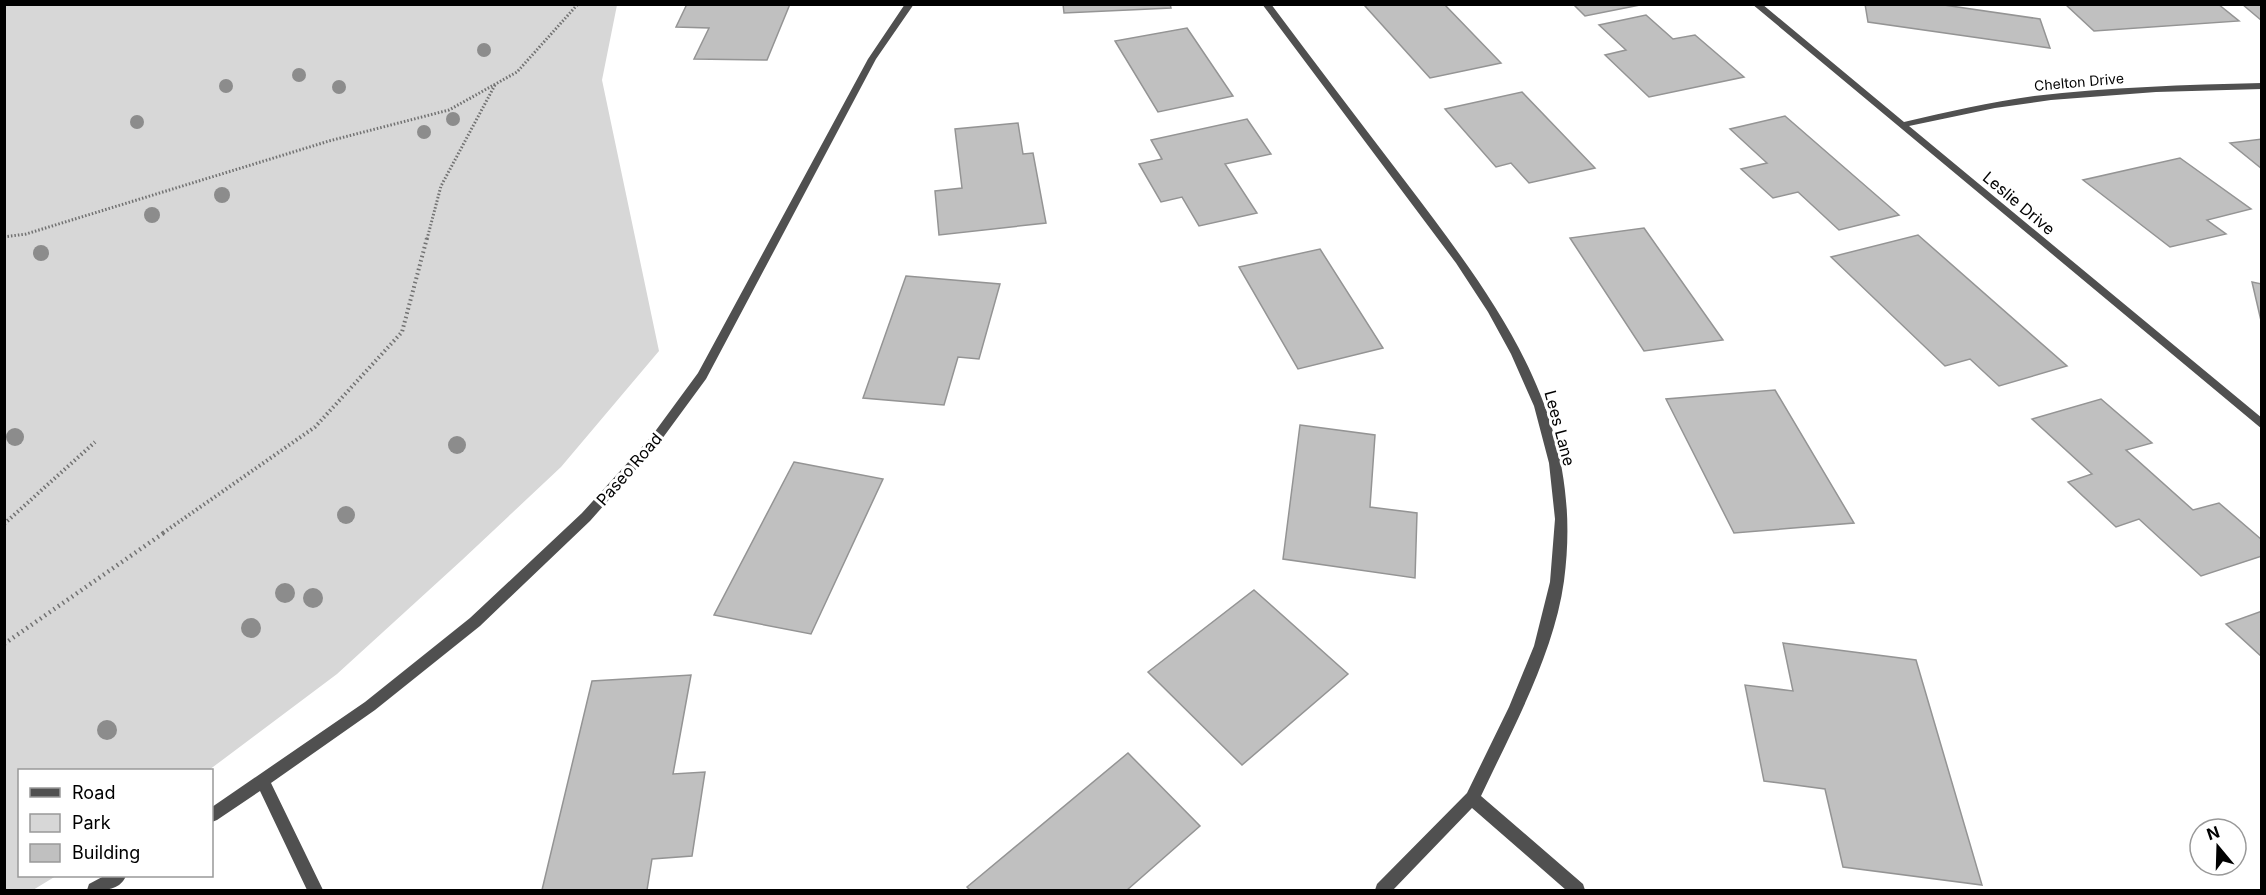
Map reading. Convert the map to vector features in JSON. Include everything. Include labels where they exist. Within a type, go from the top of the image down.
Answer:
[{"type":"street","name":"Paseo Road","points":[[213,814],[370,706],[475,622],[586,517],[655,441],[702,376],[872,59],[910,4]]},
{"type":"street","name":"Lees Lane","points":[[1266,4],[1460,261],[1493,310],[1517,354],[1540,406],[1552,451],[1561,519],[1557,582],[1541,646],[1515,709],[1472,798],[1383,891]]},
{"type":"street","name":"Leslie Drive","points":[[1756,4],[2262,425]]},
{"type":"street","name":"Chelton Drive","points":[[1902,125],[1989,106],[2050,97],[2121,91],[2262,86]]},
{"type":"street","points":[[263,782],[315,891]]},
{"type":"street","points":[[1472,798],[1577,891]]},
{"type":"street","points":[[95,891],[116,877]]},
{"type":"path","points":[[4,237],[26,234],[329,141],[449,110],[517,72],[578,4]]},
{"type":"path","points":[[4,644],[315,427],[402,332],[441,186],[495,85]]},
{"type":"path","points":[[4,524],[95,442]]},
{"type":"green space","points":[[5,4],[617,5],[602,80],[659,351],[561,467],[462,560],[337,674],[210,769],[18,769],[18,877],[54,877],[33,890],[4,890]]},
{"type":"building","points":[[687,4],[790,4],[767,60],[694,59],[709,28],[676,27]]},
{"type":"building","points":[[1063,4],[1170,4],[1171,8],[1064,13]]},
{"type":"building","points":[[1370,4],[1444,4],[1501,63],[1430,78],[1365,6]]},
{"type":"building","points":[[1573,4],[1645,4],[1585,16]]},
{"type":"building","points":[[1865,4],[1937,4],[2040,19],[2050,48],[1868,22]]},
{"type":"building","points":[[2065,4],[2218,4],[2239,21],[2094,31]]},
{"type":"building","points":[[2242,4],[2262,4],[2262,21]]},
{"type":"building","points":[[1646,15],[1673,39],[1695,35],[1744,77],[1649,97],[1605,55],[1626,50],[1599,25]]},
{"type":"building","points":[[1187,28],[1233,96],[1158,112],[1115,41]]},
{"type":"building","points":[[1522,92],[1595,168],[1529,183],[1511,163],[1496,167],[1445,109]]},
{"type":"building","points":[[1785,116],[1899,215],[1839,230],[1798,192],[1773,198],[1741,169],[1767,163],[1730,129]]},
{"type":"building","points":[[1247,119],[1271,154],[1225,164],[1257,213],[1199,226],[1182,197],[1161,202],[1139,164],[1162,159],[1151,140]]},
{"type":"building","points":[[1018,123],[1023,154],[1033,153],[1046,223],[939,235],[935,191],[962,188],[955,129]]},
{"type":"building","points":[[2262,139],[2262,169],[2230,143]]},
{"type":"building","points":[[2180,158],[2251,209],[2207,220],[2226,234],[2170,247],[2083,180]]},
{"type":"building","points":[[1644,228],[1723,340],[1644,351],[1570,238]]},
{"type":"building","points":[[1918,235],[2067,366],[1999,386],[1970,359],[1945,366],[1831,257]]},
{"type":"building","points":[[1320,249],[1383,348],[1298,369],[1239,267]]},
{"type":"building","points":[[906,276],[1000,284],[979,359],[958,357],[944,405],[863,398]]},
{"type":"building","points":[[2252,282],[2262,284],[2262,325]]},
{"type":"building","points":[[1775,390],[1854,523],[1734,533],[1666,399]]},
{"type":"building","points":[[2101,399],[2152,443],[2126,450],[2193,510],[2219,503],[2262,540],[2262,556],[2201,576],[2139,519],[2116,527],[2068,482],[2092,474],[2032,419]]},
{"type":"building","points":[[1300,425],[1375,435],[1370,507],[1417,513],[1415,578],[1283,559]]},
{"type":"building","points":[[794,462],[883,479],[811,634],[714,615]]},
{"type":"building","points":[[1254,590],[1348,674],[1242,765],[1148,672]]},
{"type":"building","points":[[2262,611],[2262,657],[2226,624]]},
{"type":"building","points":[[1783,643],[1916,660],[1982,885],[1843,867],[1825,789],[1764,781],[1745,685],[1793,691]]},
{"type":"building","points":[[691,675],[673,774],[705,772],[692,856],[652,859],[647,890],[542,890],[592,681]]},
{"type":"building","points":[[1128,753],[1200,826],[1127,890],[970,890],[967,887]]}]
